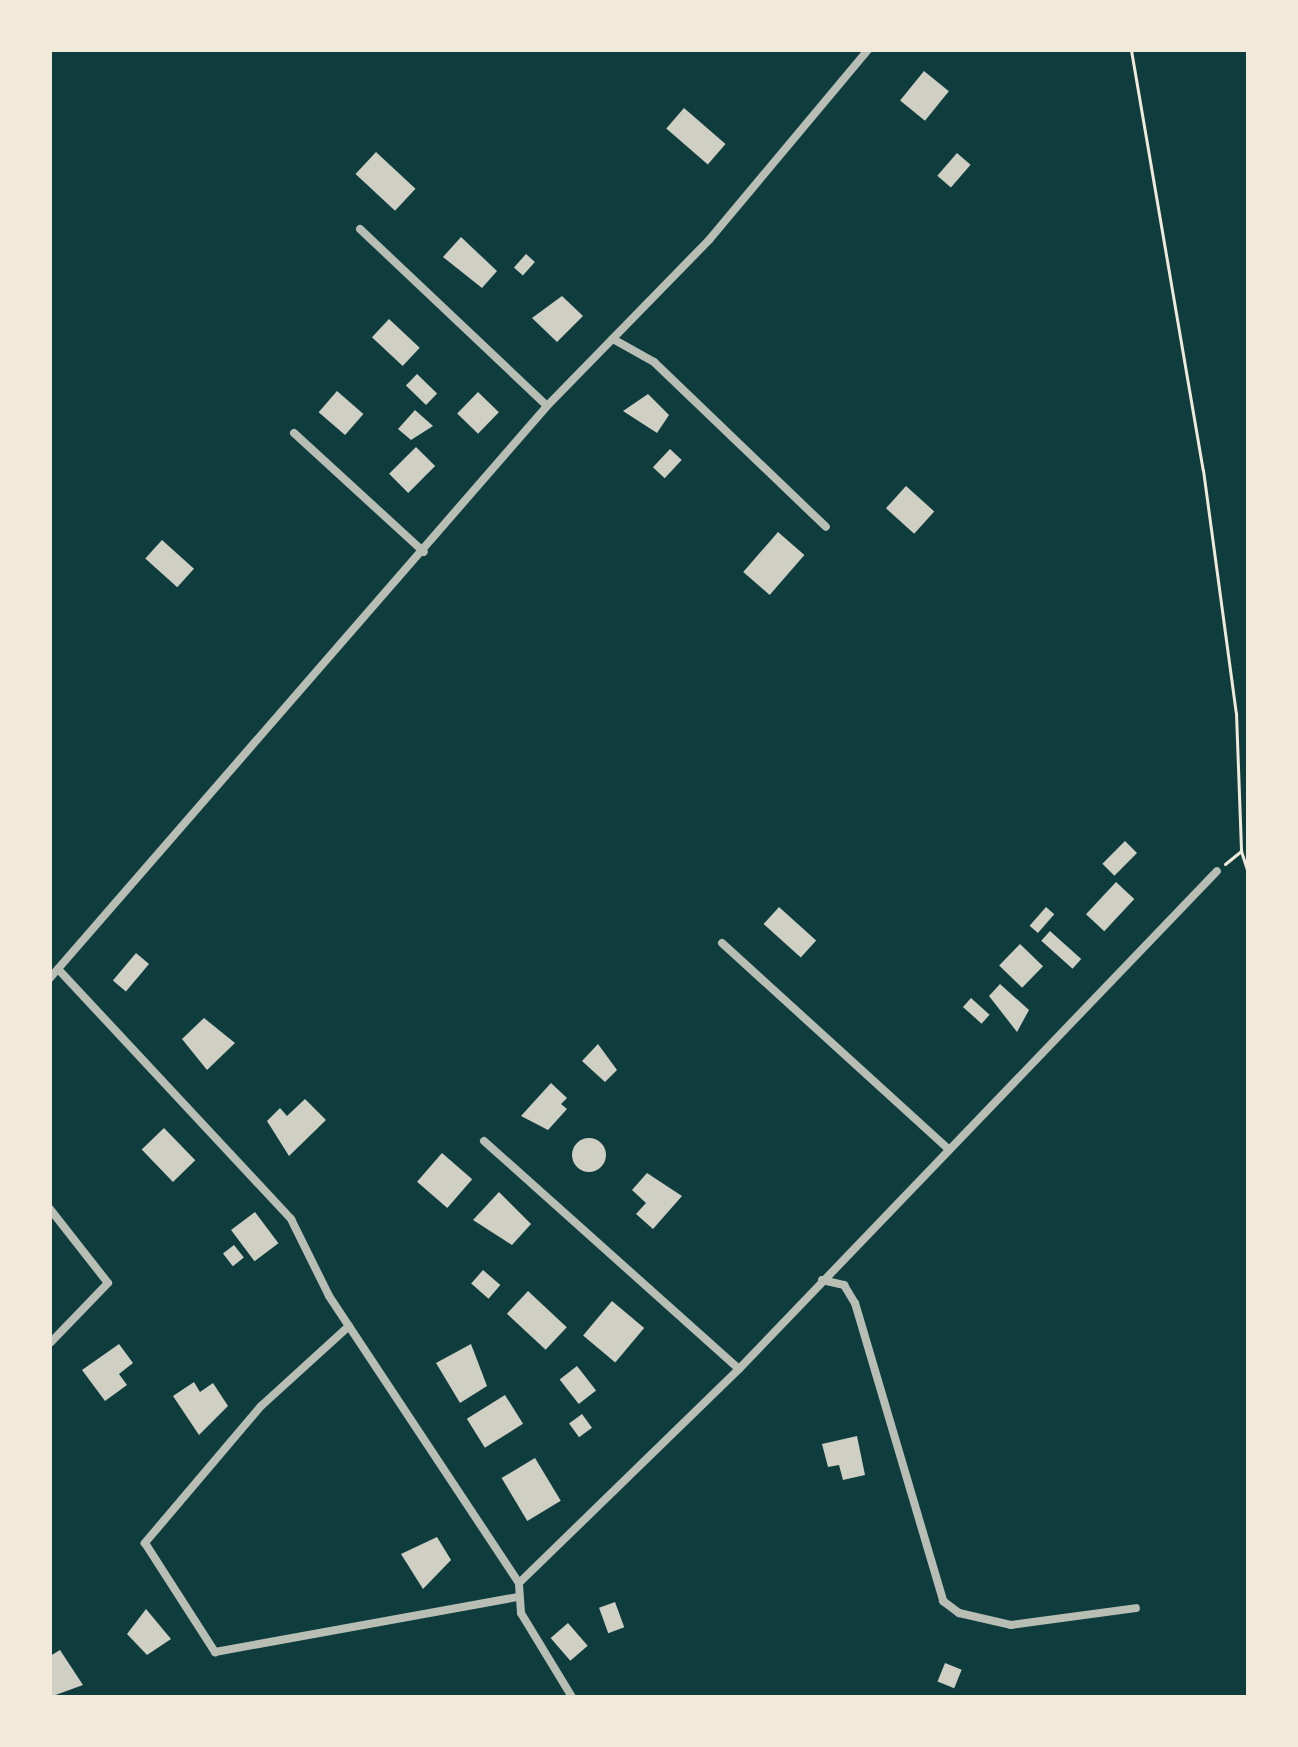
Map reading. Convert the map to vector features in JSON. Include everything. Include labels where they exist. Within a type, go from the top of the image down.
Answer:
[{"type":"street","points":[[50,978],[424,552],[547,406],[709,240],[868,50]]},
{"type":"street","points":[[360,229],[547,406]]},
{"type":"street","points":[[613,339],[654,362],[826,527]]},
{"type":"street","points":[[294,433],[424,552]]},
{"type":"street","points":[[572,1697],[517,1597],[519,1583],[739,1369],[947,1148],[1217,871]]},
{"type":"street","points":[[722,943],[947,1148]]},
{"type":"street","points":[[58,969],[269,1192],[349,1326],[519,1583]]},
{"type":"street","points":[[484,1141],[739,1369]]},
{"type":"street","points":[[50,1209],[108,1283],[50,1343]]},
{"type":"street","points":[[822,1280],[844,1285],[855,1303],[943,1601],[959,1613],[1011,1625],[1136,1608]]},
{"type":"street","points":[[349,1326],[261,1406],[145,1543],[215,1652],[517,1597]]},
{"type":"path","points":[[1131,50],[1203,470],[1236,713],[1241,851],[1248,872]]},
{"type":"path","points":[[1217,871],[1241,851]]},
{"type":"building","points":[[924,71],[949,91],[925,121],[900,101]]},
{"type":"building","points":[[684,108],[726,144],[708,164],[666,128]]},
{"type":"building","points":[[376,152],[415,189],[395,211],[356,174]]},
{"type":"building","points":[[957,153],[971,165],[951,187],[937,176]]},
{"type":"building","points":[[461,237],[497,271],[482,288],[443,257]]},
{"type":"building","points":[[526,254],[535,262],[523,275],[514,267]]},
{"type":"building","points":[[562,296],[583,316],[557,342],[532,318]]},
{"type":"building","points":[[389,319],[420,348],[403,366],[372,337]]},
{"type":"building","points":[[417,374],[437,393],[426,405],[406,386]]},
{"type":"building","points":[[337,391],[363,414],[345,435],[319,412]]},
{"type":"building","points":[[478,392],[499,412],[478,434],[457,414]]},
{"type":"building","points":[[648,394],[669,415],[657,433],[623,411]]},
{"type":"building","points":[[415,410],[433,426],[411,440],[398,429]]},
{"type":"building","points":[[416,447],[435,466],[408,493],[389,474]]},
{"type":"building","points":[[670,449],[682,460],[665,478],[653,467]]},
{"type":"building","points":[[906,486],[934,511],[914,534],[886,508]]},
{"type":"building","points":[[778,532],[804,555],[770,595],[743,572]]},
{"type":"building","points":[[162,540],[194,569],[177,587],[145,559]]},
{"type":"building","points":[[1125,841],[1137,853],[1114,876],[1102,864]]},
{"type":"building","points":[[1116,882],[1134,899],[1104,931],[1086,914]]},
{"type":"building","points":[[779,907],[816,940],[801,958],[764,924]]},
{"type":"building","points":[[1046,907],[1054,914],[1038,933],[1030,926]]},
{"type":"building","points":[[1050,931],[1081,959],[1073,969],[1041,941]]},
{"type":"building","points":[[1020,944],[1043,966],[1022,988],[999,966]]},
{"type":"building","points":[[136,953],[149,964],[126,992],[113,981]]},
{"type":"building","points":[[1000,984],[1029,1010],[1017,1032],[989,996]]},
{"type":"building","points":[[971,998],[990,1015],[982,1024],[963,1007]]},
{"type":"building","points":[[204,1018],[235,1043],[207,1070],[182,1039]]},
{"type":"building","points":[[598,1044],[617,1070],[605,1082],[582,1061]]},
{"type":"building","points":[[551,1083],[567,1098],[561,1104],[567,1109],[548,1130],[521,1116]]},
{"type":"building","points":[[305,1099],[326,1120],[289,1156],[267,1121],[280,1108],[287,1116]]},
{"type":"building","points":[[164,1128],[195,1160],[173,1182],[142,1150]]},
{"type":"building","points":[[589,1138],[601,1143],[606,1155],[601,1167],[589,1172],[577,1167],[572,1155],[577,1143]]},
{"type":"building","points":[[442,1153],[472,1179],[447,1208],[417,1182]]},
{"type":"building","points":[[647,1173],[682,1196],[653,1229],[636,1214],[646,1203],[632,1190]]},
{"type":"building","points":[[499,1192],[531,1224],[512,1245],[473,1220]]},
{"type":"building","points":[[255,1212],[278,1243],[255,1261],[231,1230]]},
{"type":"building","points":[[234,1245],[244,1258],[233,1266],[223,1254]]},
{"type":"building","points":[[483,1270],[500,1285],[489,1299],[471,1284]]},
{"type":"building","points":[[528,1291],[567,1327],[546,1350],[507,1314]]},
{"type":"building","points":[[612,1301],[644,1328],[615,1362],[583,1335]]},
{"type":"building","points":[[119,1344],[133,1363],[119,1374],[127,1385],[105,1401],[82,1370]]},
{"type":"building","points":[[471,1344],[487,1386],[460,1403],[436,1363]]},
{"type":"building","points":[[577,1366],[596,1390],[579,1404],[560,1380]]},
{"type":"building","points":[[194,1382],[200,1392],[213,1383],[228,1406],[199,1435],[173,1396]]},
{"type":"building","points":[[505,1395],[523,1424],[485,1448],[467,1419]]},
{"type":"building","points":[[582,1414],[592,1428],[579,1437],[569,1423]]},
{"type":"building","points":[[857,1436],[865,1475],[843,1480],[839,1465],[828,1467],[822,1444]]},
{"type":"building","points":[[535,1458],[561,1501],[527,1521],[502,1478]]},
{"type":"building","points":[[437,1537],[451,1560],[423,1589],[401,1554]]},
{"type":"building","points":[[615,1602],[624,1627],[608,1633],[599,1608]]},
{"type":"building","points":[[146,1609],[171,1639],[147,1655],[127,1634]]},
{"type":"building","points":[[568,1623],[588,1646],[570,1661],[551,1638]]},
{"type":"building","points":[[60,1650],[83,1685],[50,1697],[50,1656]]},
{"type":"building","points":[[945,1663],[962,1670],[954,1688],[938,1682]]}]
